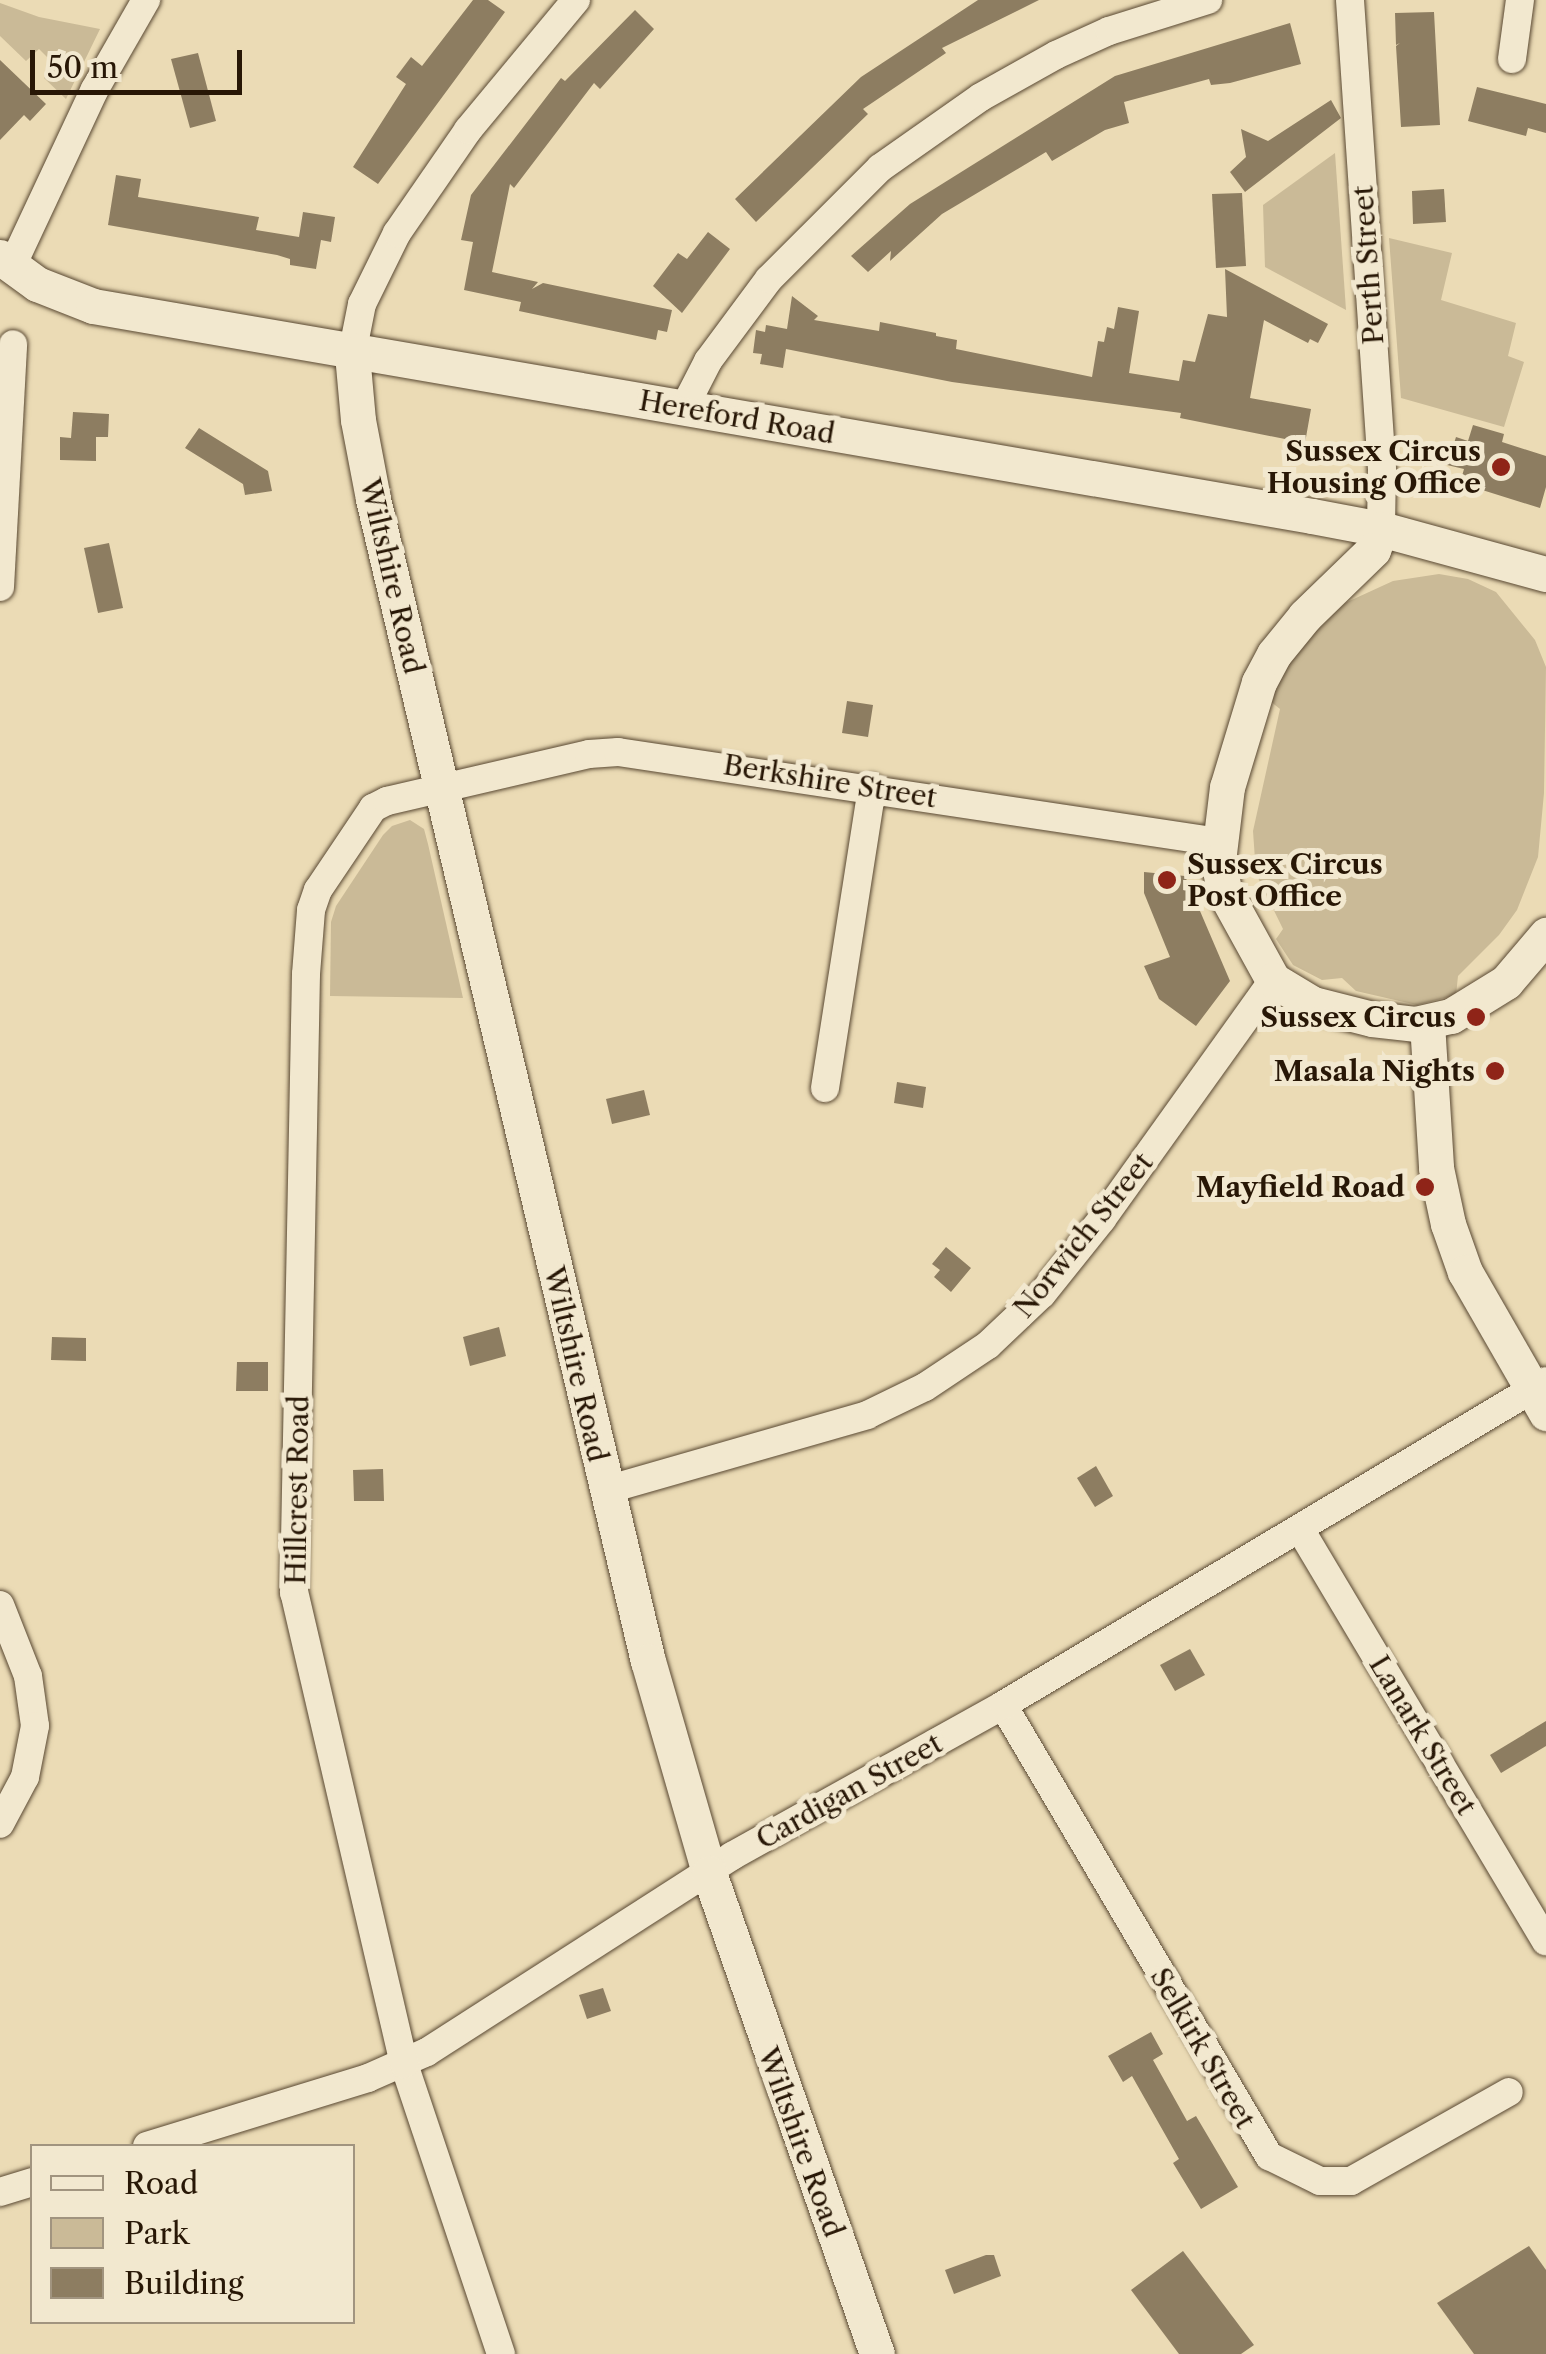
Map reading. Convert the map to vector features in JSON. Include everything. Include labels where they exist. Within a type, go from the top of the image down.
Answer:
[{"type":"street","points":[[6,261],[102,75],[146,0]]},
{"type":"street","points":[[352,354],[362,304],[397,233],[468,130],[576,0]]},
{"type":"street","points":[[684,408],[714,351],[769,278],[880,168],[981,98],[1056,55],[1109,30],[1208,0]]},
{"type":"street","name":"Perth Street","points":[[1350,0],[1382,469],[1381,530]]},
{"type":"street","points":[[1512,59],[1520,0]]},
{"type":"street","name":"Hereford Road","points":[[6,261],[37,284],[93,306],[1381,530],[1546,574]]},
{"type":"street","points":[[0,587],[13,344]]},
{"type":"street","name":"Wiltshire Road","points":[[352,354],[358,420],[370,483],[648,1661],[709,1873],[878,2354]]},
{"type":"street","points":[[1381,530],[1373,550],[1305,616],[1266,668],[1231,763],[1219,842],[1225,892],[1255,954],[1273,980],[1326,1009],[1427,1023],[1470,1006],[1506,982],[1546,936]]},
{"type":"street","name":"Berkshire Street","points":[[441,786],[618,752],[1219,842]]},
{"type":"street","name":"Hillcrest Road","points":[[441,786],[373,808],[347,844],[311,910],[306,974],[294,1593],[404,2064],[501,2354]]},
{"type":"street","points":[[825,1088],[872,788]]},
{"type":"street","name":"Norwich Street","points":[[606,1490],[867,1414],[925,1387],[988,1345],[1042,1294],[1102,1219],[1273,980]]},
{"type":"street","points":[[1427,1023],[1436,1168],[1448,1224],[1465,1272],[1542,1395]]},
{"type":"street","name":"Cardigan Street","points":[[152,2144],[404,2064],[451,2039],[709,1873],[1003,1705],[1300,1528],[1542,1395]]},
{"type":"street","name":"Lanark Street","points":[[1300,1528],[1546,1941]]},
{"type":"street","points":[[0,1605],[28,1676],[34,1726],[25,1777],[0,1824]]},
{"type":"street","name":"Selkirk Street","points":[[1003,1705],[1269,2156],[1320,2181],[1351,2181],[1509,2092]]},
{"type":"street","points":[[0,2192],[30,2183]]},
{"type":"green space","points":[[0,3],[39,17],[100,29],[66,99],[44,78],[55,65],[39,49],[26,61],[0,36]]},
{"type":"green space","points":[[1335,153],[1346,310],[1265,267],[1263,205]]},
{"type":"green space","points":[[1389,238],[1452,253],[1441,300],[1516,323],[1508,356],[1524,362],[1504,427],[1401,398]]},
{"type":"green space","points":[[1439,574],[1468,579],[1496,592],[1535,640],[1546,667],[1544,793],[1538,857],[1517,910],[1499,935],[1458,976],[1456,995],[1417,1005],[1356,991],[1342,978],[1322,980],[1293,965],[1276,939],[1283,929],[1256,874],[1253,831],[1280,709],[1270,701],[1290,657],[1345,603],[1393,581]]},
{"type":"green space","points":[[410,820],[424,829],[463,998],[330,996],[331,922],[336,906],[383,835],[392,826]]},
{"type":"building","points":[[473,0],[488,0],[505,12],[378,184],[353,167],[406,84],[396,77],[411,57],[422,66]]},
{"type":"building","points":[[978,0],[1039,0],[942,48],[946,53],[863,109],[868,114],[756,222],[735,199],[861,77]]},
{"type":"building","points":[[635,10],[654,29],[600,89],[594,83],[514,188],[510,184],[492,272],[538,282],[532,289],[543,283],[672,310],[667,332],[658,330],[656,340],[519,311],[521,302],[464,290],[473,242],[461,240],[471,195],[561,78],[565,81]]},
{"type":"building","points":[[1434,12],[1440,125],[1401,127],[1396,46],[1400,43],[1396,45],[1395,13]]},
{"type":"building","points":[[1290,23],[1301,64],[1230,83],[1211,85],[1209,79],[1124,102],[1129,123],[1105,130],[1052,161],[1046,152],[942,214],[890,261],[891,251],[868,272],[851,256],[910,204],[1115,76]]},
{"type":"building","points":[[198,53],[216,121],[190,128],[171,59]]},
{"type":"building","points":[[0,60],[46,104],[30,121],[24,115],[0,140]]},
{"type":"building","points":[[1477,87],[1546,104],[1546,133],[1528,128],[1526,136],[1468,121]]},
{"type":"building","points":[[1331,100],[1341,118],[1245,192],[1230,172],[1246,157],[1241,129],[1268,141]]},
{"type":"building","points":[[116,175],[141,179],[138,197],[259,217],[256,230],[299,237],[303,212],[335,217],[331,242],[321,240],[316,269],[290,265],[290,259],[277,255],[108,225]]},
{"type":"building","points":[[1444,189],[1446,222],[1413,224],[1412,191]]},
{"type":"building","points":[[1242,193],[1246,266],[1216,268],[1212,194]]},
{"type":"building","points":[[708,232],[730,249],[682,313],[653,286],[678,253],[687,259]]},
{"type":"building","points":[[1225,269],[1328,324],[1318,343],[1310,339],[1308,343],[1264,320],[1250,398],[1311,409],[1305,443],[1180,418],[1181,413],[952,382],[786,349],[783,368],[760,364],[762,354],[753,353],[756,330],[765,332],[766,325],[787,329],[792,296],[818,316],[814,320],[879,331],[880,322],[936,333],[957,340],[956,349],[1092,377],[1098,341],[1104,342],[1107,327],[1114,329],[1118,307],[1139,311],[1129,373],[1179,381],[1183,360],[1195,362],[1208,314],[1227,317]]},
{"type":"building","points":[[73,412],[109,414],[108,437],[96,437],[96,461],[60,460],[60,437],[71,438]]},
{"type":"building","name":"Sussex Circus Housing Office","points":[[1473,425],[1504,434],[1502,442],[1546,456],[1546,487],[1540,508],[1460,483],[1464,469],[1447,465],[1456,437],[1468,441]]},
{"type":"building","points":[[199,428],[268,471],[272,491],[245,495],[243,484],[185,448]]},
{"type":"building","points":[[109,543],[123,608],[98,613],[84,548]]},
{"type":"building","points":[[847,701],[873,705],[868,737],[842,733]]},
{"type":"building","points":[[1144,872],[1185,876],[1230,981],[1196,1026],[1159,999],[1144,966],[1170,957],[1144,893]]},
{"type":"building","points":[[897,1082],[926,1087],[923,1108],[894,1103]]},
{"type":"building","points":[[644,1090],[650,1115],[612,1124],[606,1099]]},
{"type":"building","points":[[946,1247],[971,1268],[951,1292],[934,1277],[940,1270],[932,1264]]},
{"type":"building","points":[[499,1327],[506,1356],[470,1366],[463,1337]]},
{"type":"building","points":[[52,1337],[86,1338],[86,1361],[51,1360]]},
{"type":"building","points":[[237,1362],[268,1362],[268,1391],[236,1391]]},
{"type":"building","points":[[1096,1466],[1113,1496],[1095,1507],[1077,1478]]},
{"type":"building","points":[[383,1469],[384,1501],[354,1501],[353,1470]]},
{"type":"building","points":[[1190,1649],[1205,1675],[1175,1691],[1160,1665]]},
{"type":"building","points":[[1546,1721],[1546,1746],[1501,1773],[1490,1755]]},
{"type":"building","points":[[603,1988],[611,2011],[587,2019],[579,1995]]},
{"type":"building","points":[[1151,2032],[1163,2054],[1153,2060],[1187,2121],[1196,2116],[1238,2187],[1201,2209],[1173,2163],[1179,2159],[1132,2076],[1123,2082],[1108,2056]]},
{"type":"building","points":[[1529,2246],[1546,2270],[1546,2354],[1474,2354],[1437,2303]]},
{"type":"building","points":[[1183,2251],[1254,2345],[1241,2354],[1179,2354],[1131,2290]]},
{"type":"building","points":[[994,2255],[1001,2276],[954,2294],[945,2270]]},
{"type":"place","name":"Sussex Circus Housing Office","points":[[1501,467]]},
{"type":"place","name":"Sussex Circus Post Office","points":[[1167,880]]},
{"type":"place","name":"Sussex Circus","points":[[1476,1017]]},
{"type":"place","name":"Masala Nights","points":[[1495,1071]]},
{"type":"place","name":"Mayfield Road","points":[[1425,1187]]}]
